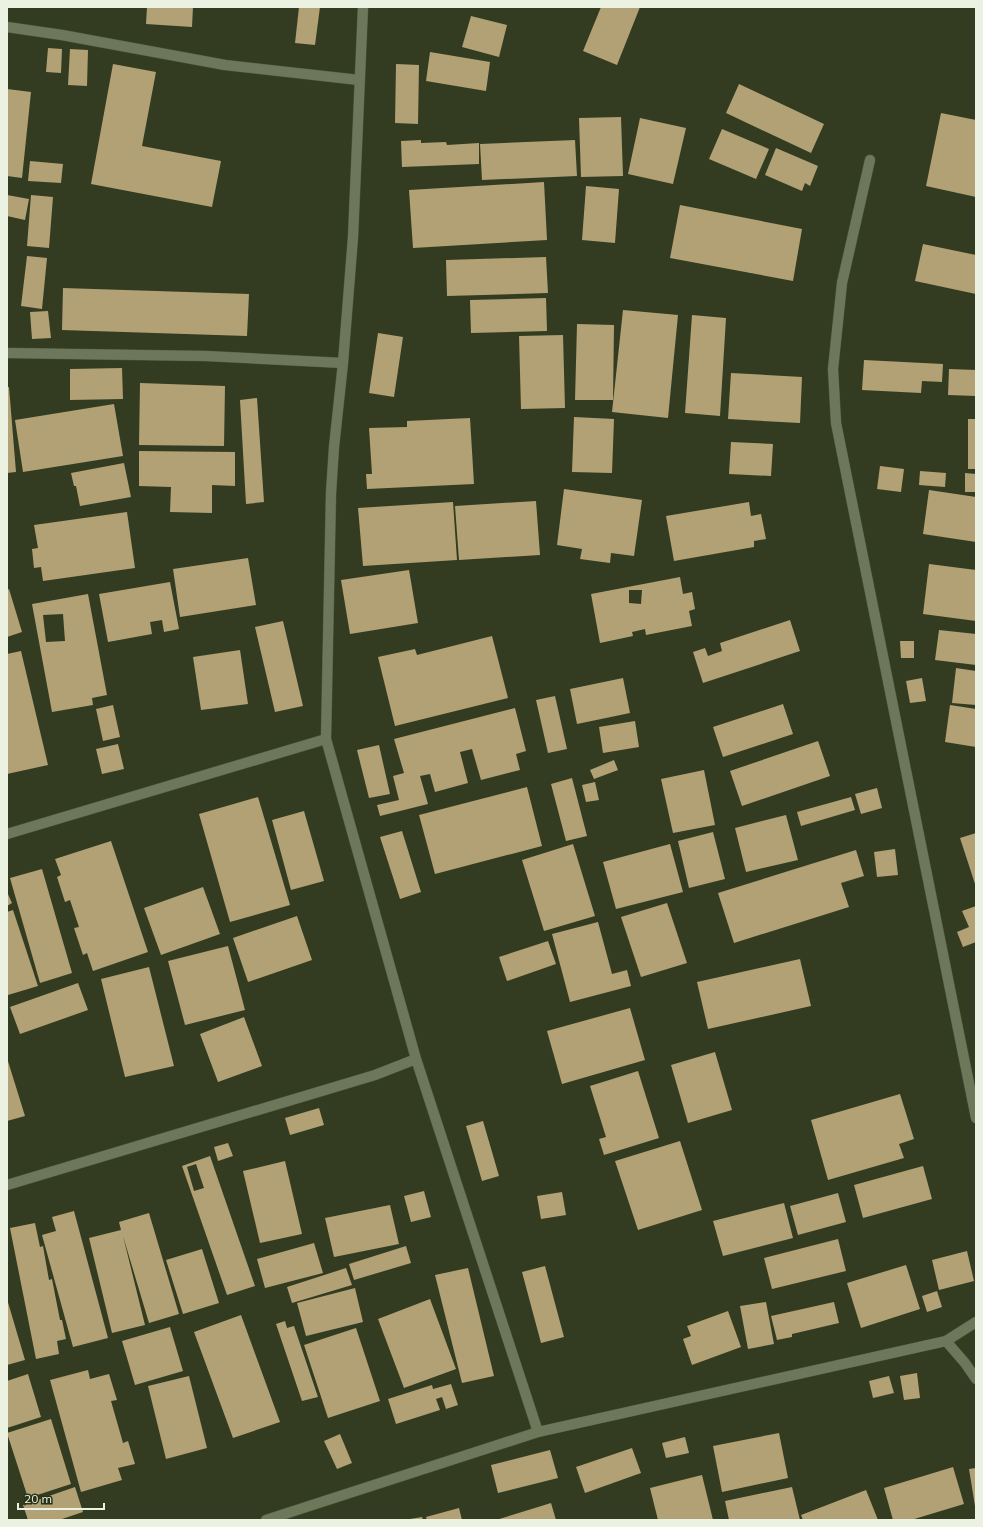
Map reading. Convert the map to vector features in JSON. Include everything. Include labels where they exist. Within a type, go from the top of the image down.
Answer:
[{"type":"street","points":[[363,7],[353,237],[331,493],[326,739],[416,1059],[538,1432]]},
{"type":"street","points":[[7,27],[62,35],[225,65],[359,80]]},
{"type":"street","points":[[870,160],[842,283],[833,369],[836,423],[976,1118]]},
{"type":"street","points":[[7,353],[206,356],[343,363]]},
{"type":"street","points":[[7,834],[326,739]]},
{"type":"street","points":[[7,1185],[375,1075],[416,1059]]},
{"type":"street","points":[[266,1520],[538,1432],[946,1341],[976,1322]]},
{"type":"street","points":[[946,1341],[965,1363],[976,1379]]},
{"type":"building","points":[[147,7],[193,7],[192,27],[146,24]]},
{"type":"building","points":[[299,7],[320,7],[315,45],[295,43]]},
{"type":"building","points":[[601,7],[640,7],[617,65],[583,51]]},
{"type":"building","points":[[471,16],[507,25],[499,57],[462,47]]},
{"type":"building","points":[[48,48],[62,49],[61,73],[46,72]]},
{"type":"building","points":[[70,49],[88,50],[87,86],[68,85]]},
{"type":"building","points":[[430,52],[490,62],[486,91],[426,81]]},
{"type":"building","points":[[113,64],[156,72],[142,146],[221,161],[212,207],[91,184]]},
{"type":"building","points":[[396,64],[419,65],[418,124],[395,123]]},
{"type":"building","points":[[739,84],[824,124],[811,153],[726,113]]},
{"type":"building","points":[[7,89],[31,92],[22,178],[7,176]]},
{"type":"building","points":[[941,113],[976,120],[976,197],[926,186]]},
{"type":"building","points":[[621,117],[623,176],[581,177],[579,118]]},
{"type":"building","points":[[640,118],[686,128],[673,184],[628,174]]},
{"type":"building","points":[[722,129],[769,149],[756,179],[709,159]]},
{"type":"building","points":[[421,140],[421,143],[446,142],[447,145],[479,143],[479,164],[402,167],[401,141]]},
{"type":"building","points":[[575,140],[577,176],[482,180],[480,144]]},
{"type":"building","points":[[776,148],[818,166],[810,186],[805,183],[802,191],[765,175]]},
{"type":"building","points":[[30,161],[63,164],[61,183],[28,181]]},
{"type":"building","points":[[544,182],[547,240],[413,248],[409,190]]},
{"type":"building","points":[[586,186],[619,189],[615,243],[582,240]]},
{"type":"building","points":[[7,195],[29,199],[25,220],[7,216]]},
{"type":"building","points":[[31,195],[53,197],[49,248],[27,246]]},
{"type":"building","points":[[680,205],[802,229],[793,281],[670,258]]},
{"type":"building","points":[[923,244],[976,255],[976,294],[915,281]]},
{"type":"building","points":[[27,256],[47,258],[42,309],[21,306]]},
{"type":"building","points":[[546,257],[548,293],[447,296],[446,260]]},
{"type":"building","points":[[63,288],[249,294],[247,336],[62,330]]},
{"type":"building","points":[[546,298],[547,331],[471,333],[470,300]]},
{"type":"building","points":[[623,310],[678,315],[668,418],[612,412]]},
{"type":"building","points":[[48,311],[51,338],[32,339],[30,312]]},
{"type":"building","points":[[692,315],[726,318],[720,416],[685,413]]},
{"type":"building","points":[[577,324],[614,325],[613,400],[575,400]]},
{"type":"building","points":[[378,333],[403,337],[394,397],[369,393]]},
{"type":"building","points":[[563,335],[565,408],[521,409],[519,336]]},
{"type":"building","points":[[864,360],[943,364],[942,382],[922,381],[921,393],[862,390]]},
{"type":"building","points":[[122,368],[123,399],[70,400],[70,369]]},
{"type":"building","points":[[949,369],[976,370],[976,396],[948,395]]},
{"type":"building","points":[[731,373],[802,377],[800,423],[728,419]]},
{"type":"building","points":[[140,383],[225,386],[224,446],[139,445]]},
{"type":"building","points":[[7,387],[9,387],[16,472],[7,473]]},
{"type":"building","points":[[257,398],[264,502],[246,504],[240,400]]},
{"type":"building","points":[[114,404],[123,456],[23,472],[15,420]]},
{"type":"building","points":[[574,417],[614,419],[612,473],[572,472]]},
{"type":"building","points":[[470,418],[474,484],[367,489],[366,474],[372,474],[369,428],[407,427],[407,421]]},
{"type":"building","points":[[968,419],[976,419],[976,469],[968,469]]},
{"type":"building","points":[[731,442],[773,444],[771,476],[729,474]]},
{"type":"building","points":[[139,451],[235,452],[235,486],[212,485],[212,513],[170,512],[171,487],[139,486]]},
{"type":"building","points":[[124,463],[131,497],[80,506],[76,486],[74,486],[71,473]]},
{"type":"building","points":[[880,466],[904,469],[901,492],[877,489]]},
{"type":"building","points":[[920,471],[946,473],[945,487],[919,485]]},
{"type":"building","points":[[965,473],[976,474],[976,492],[965,492]]},
{"type":"building","points":[[564,489],[642,500],[634,556],[611,553],[610,563],[580,559],[582,549],[557,545]]},
{"type":"building","points":[[929,490],[976,497],[976,542],[923,534]]},
{"type":"building","points":[[536,501],[540,555],[459,560],[455,506]]},
{"type":"building","points":[[453,502],[457,560],[363,566],[358,508]]},
{"type":"building","points":[[749,502],[751,516],[761,514],[766,539],[754,541],[754,547],[674,561],[666,516]]},
{"type":"building","points":[[127,512],[135,568],[43,581],[41,567],[34,568],[32,549],[38,548],[34,525]]},
{"type":"building","points":[[248,558],[256,605],[180,617],[173,569]]},
{"type":"building","points":[[929,564],[976,570],[976,621],[923,614]]},
{"type":"building","points":[[409,570],[418,623],[350,634],[341,580]]},
{"type":"building","points":[[680,577],[683,594],[692,592],[695,609],[689,611],[692,626],[646,635],[645,629],[632,632],[633,636],[600,643],[591,594]],"holes":[[[629,590],[642,590],[641,604],[629,603]]]},
{"type":"building","points":[[170,582],[179,629],[164,632],[162,620],[150,622],[152,634],[108,642],[99,594]]},
{"type":"building","points":[[9,589],[22,632],[7,637],[7,590]]},
{"type":"building","points":[[88,594],[107,695],[92,698],[93,705],[52,712],[32,604]],"holes":[[[63,614],[65,641],[46,642],[43,615]]]},
{"type":"building","points":[[790,620],[800,651],[703,683],[693,652],[705,648],[708,656],[722,651],[720,643]]},
{"type":"building","points":[[283,621],[303,706],[275,712],[255,627]]},
{"type":"building","points":[[939,630],[976,634],[976,665],[935,660]]},
{"type":"building","points":[[492,636],[508,698],[395,726],[378,657],[415,649],[417,655]]},
{"type":"building","points":[[900,641],[914,641],[914,658],[901,658]]},
{"type":"building","points":[[240,650],[248,704],[201,710],[193,657]]},
{"type":"building","points":[[21,651],[48,765],[7,774],[7,654]]},
{"type":"building","points":[[956,668],[976,671],[976,705],[952,703]]},
{"type":"building","points":[[623,678],[630,713],[577,724],[570,689]]},
{"type":"building","points":[[922,678],[926,701],[910,703],[906,681]]},
{"type":"building","points":[[555,696],[567,749],[548,753],[536,700]]},
{"type":"building","points":[[783,704],[793,734],[723,757],[713,727]]},
{"type":"building","points":[[113,705],[120,737],[103,741],[96,709]]},
{"type":"building","points":[[950,705],[976,709],[976,747],[945,742]]},
{"type":"building","points":[[515,708],[526,751],[516,754],[520,770],[481,780],[472,749],[460,752],[468,783],[435,792],[430,774],[420,776],[428,804],[380,816],[377,805],[399,800],[393,776],[404,773],[394,739]]},
{"type":"building","points":[[635,721],[639,747],[603,753],[599,727]]},
{"type":"building","points":[[818,741],[830,776],[742,806],[730,771]]},
{"type":"building","points":[[118,744],[124,769],[102,774],[96,749]]},
{"type":"building","points":[[379,745],[390,794],[369,798],[357,750]]},
{"type":"building","points":[[614,760],[618,770],[594,779],[590,770]]},
{"type":"building","points":[[704,770],[715,825],[673,833],[661,779]]},
{"type":"building","points":[[572,778],[587,836],[566,841],[551,784]]},
{"type":"building","points":[[595,782],[599,800],[586,802],[582,785]]},
{"type":"building","points":[[527,787],[542,846],[435,874],[419,815]]},
{"type":"building","points":[[877,788],[882,808],[861,814],[855,794]]},
{"type":"building","points":[[258,797],[290,905],[230,922],[199,814]]},
{"type":"building","points":[[851,797],[855,810],[801,826],[797,812]]},
{"type":"building","points":[[304,811],[324,881],[291,890],[272,820]]},
{"type":"building","points":[[786,815],[798,860],[746,872],[735,828]]},
{"type":"building","points":[[402,831],[421,892],[400,899],[380,837]]},
{"type":"building","points":[[713,832],[725,879],[689,888],[678,841]]},
{"type":"building","points":[[976,833],[976,887],[960,838]]},
{"type":"building","points":[[111,841],[148,952],[93,971],[87,953],[83,955],[74,928],[79,927],[70,900],[65,902],[57,877],[61,875],[55,859]]},
{"type":"building","points":[[573,844],[595,916],[544,931],[522,860]]},
{"type":"building","points":[[670,844],[683,892],[616,909],[603,862]]},
{"type":"building","points":[[895,849],[898,875],[877,877],[874,852]]},
{"type":"building","points":[[856,850],[864,876],[841,883],[849,907],[734,943],[718,893]]},
{"type":"building","points":[[42,869],[72,973],[40,983],[10,878]]},
{"type":"building","points":[[203,887],[220,934],[161,955],[144,908]]},
{"type":"building","points":[[7,892],[12,903],[7,906]]},
{"type":"building","points":[[667,903],[687,963],[641,977],[621,917]]},
{"type":"building","points":[[976,906],[976,942],[963,947],[957,932],[969,927],[962,911]]},
{"type":"building","points":[[13,910],[38,986],[8,995],[7,912]]},
{"type":"building","points":[[297,916],[312,960],[248,982],[233,938]]},
{"type":"building","points":[[598,922],[612,974],[627,970],[631,986],[570,1002],[552,934]]},
{"type":"building","points":[[548,941],[556,964],[507,981],[499,957]]},
{"type":"building","points":[[228,946],[245,1010],[185,1025],[168,961]]},
{"type":"building","points":[[800,959],[811,1006],[708,1029],[697,982]]},
{"type":"building","points":[[149,967],[174,1066],[125,1077],[101,979]]},
{"type":"building","points":[[78,983],[88,1010],[20,1034],[10,1007]]},
{"type":"building","points":[[630,1008],[645,1060],[562,1084],[547,1031]]},
{"type":"building","points":[[244,1017],[262,1066],[218,1082],[200,1034]]},
{"type":"building","points":[[715,1052],[732,1110],[688,1123],[671,1065]]},
{"type":"building","points":[[7,1058],[25,1116],[7,1121]]},
{"type":"building","points":[[638,1071],[659,1138],[604,1155],[599,1139],[606,1137],[590,1086]]},
{"type":"building","points":[[900,1094],[914,1139],[899,1144],[904,1158],[828,1180],[811,1120]]},
{"type":"building","points":[[319,1108],[324,1125],[290,1135],[285,1118]]},
{"type":"building","points":[[483,1121],[499,1176],[482,1181],[466,1126]]},
{"type":"building","points":[[680,1141],[702,1210],[638,1230],[615,1161]]},
{"type":"building","points":[[228,1143],[233,1156],[218,1161],[214,1147]]},
{"type":"building","points":[[210,1156],[255,1286],[227,1295],[182,1166]],"holes":[[[196,1164],[204,1188],[194,1191],[187,1167]]]},
{"type":"building","points":[[285,1161],[302,1234],[260,1243],[243,1171]]},
{"type":"building","points":[[923,1166],[932,1199],[863,1218],[854,1185]]},
{"type":"building","points":[[424,1191],[431,1217],[411,1222],[404,1196]]},
{"type":"building","points":[[562,1192],[566,1215],[541,1219],[537,1196]]},
{"type":"building","points":[[838,1193],[846,1222],[798,1235],[790,1206]]},
{"type":"building","points":[[784,1203],[793,1238],[723,1256],[713,1221]]},
{"type":"building","points":[[390,1205],[399,1244],[334,1257],[325,1218]]},
{"type":"building","points":[[74,1211],[108,1338],[73,1347],[42,1235],[56,1231],[52,1217]]},
{"type":"building","points":[[149,1213],[179,1314],[149,1323],[123,1236],[145,1325],[112,1333],[89,1238],[121,1230],[119,1222]]},
{"type":"building","points":[[35,1223],[40,1247],[43,1246],[49,1280],[52,1279],[60,1320],[62,1320],[66,1339],[57,1341],[59,1354],[36,1359],[10,1228]]},
{"type":"building","points":[[838,1239],[846,1271],[772,1289],[764,1258]]},
{"type":"building","points":[[314,1243],[323,1273],[265,1288],[257,1259]]},
{"type":"building","points":[[406,1246],[411,1263],[354,1280],[349,1264]]},
{"type":"building","points":[[202,1249],[219,1303],[183,1314],[166,1260]]},
{"type":"building","points":[[967,1251],[974,1281],[939,1290],[932,1260]]},
{"type":"building","points":[[906,1265],[920,1309],[861,1328],[847,1283]]},
{"type":"building","points":[[545,1266],[564,1337],[541,1343],[522,1272]]},
{"type":"building","points":[[346,1268],[352,1285],[292,1303],[287,1287]]},
{"type":"building","points":[[468,1268],[494,1376],[462,1383],[435,1275]]},
{"type":"building","points":[[355,1288],[363,1322],[306,1336],[297,1303]]},
{"type":"building","points":[[937,1291],[942,1307],[927,1312],[922,1296]]},
{"type":"building","points":[[7,1299],[25,1360],[7,1365]]},
{"type":"building","points":[[430,1299],[456,1369],[404,1388],[378,1319]]},
{"type":"building","points":[[766,1302],[774,1344],[748,1349],[740,1306]]},
{"type":"building","points":[[834,1302],[839,1323],[792,1334],[792,1337],[777,1340],[771,1316]]},
{"type":"building","points":[[728,1311],[741,1347],[692,1365],[683,1339],[691,1336],[687,1326]]},
{"type":"building","points":[[241,1315],[280,1422],[233,1438],[194,1332]]},
{"type":"building","points":[[285,1321],[287,1328],[294,1326],[318,1397],[302,1401],[276,1324]]},
{"type":"building","points":[[170,1327],[183,1371],[135,1385],[122,1341]]},
{"type":"building","points":[[356,1328],[380,1401],[328,1418],[304,1345]]},
{"type":"building","points":[[88,1370],[90,1379],[109,1374],[117,1400],[111,1401],[123,1443],[128,1441],[135,1464],[118,1468],[122,1480],[81,1492],[50,1380]]},
{"type":"building","points":[[917,1373],[920,1398],[904,1400],[900,1376]]},
{"type":"building","points":[[28,1374],[41,1417],[7,1428],[7,1381]]},
{"type":"building","points":[[189,1376],[207,1448],[166,1459],[148,1386]]},
{"type":"building","points":[[889,1376],[894,1393],[873,1398],[869,1381]]},
{"type":"building","points":[[451,1384],[458,1405],[446,1409],[442,1397],[436,1399],[440,1410],[396,1424],[388,1399],[432,1385],[433,1389]]},
{"type":"building","points":[[51,1419],[71,1484],[28,1498],[7,1433]]},
{"type":"building","points":[[779,1433],[788,1478],[722,1492],[713,1446]]},
{"type":"building","points":[[340,1434],[352,1463],[337,1469],[324,1441]]},
{"type":"building","points":[[685,1437],[689,1453],[666,1458],[662,1443]]},
{"type":"building","points":[[632,1448],[641,1473],[585,1493],[576,1467]]},
{"type":"building","points":[[550,1450],[558,1478],[498,1493],[491,1465]]},
{"type":"building","points":[[953,1467],[964,1504],[911,1520],[893,1520],[884,1488]]},
{"type":"building","points":[[976,1468],[976,1506],[975,1506],[969,1469]]},
{"type":"building","points":[[702,1475],[713,1520],[658,1520],[650,1488]]},
{"type":"building","points":[[75,1487],[83,1512],[59,1520],[28,1520],[23,1505]]},
{"type":"building","points":[[792,1487],[800,1520],[729,1520],[725,1501]]},
{"type":"building","points":[[866,1490],[878,1520],[803,1520],[801,1515]]},
{"type":"building","points":[[551,1503],[556,1520],[496,1520]]},
{"type":"building","points":[[459,1508],[462,1520],[427,1520],[426,1517]]},
{"type":"building","points":[[422,1517],[423,1520],[410,1520],[410,1519]]}]
